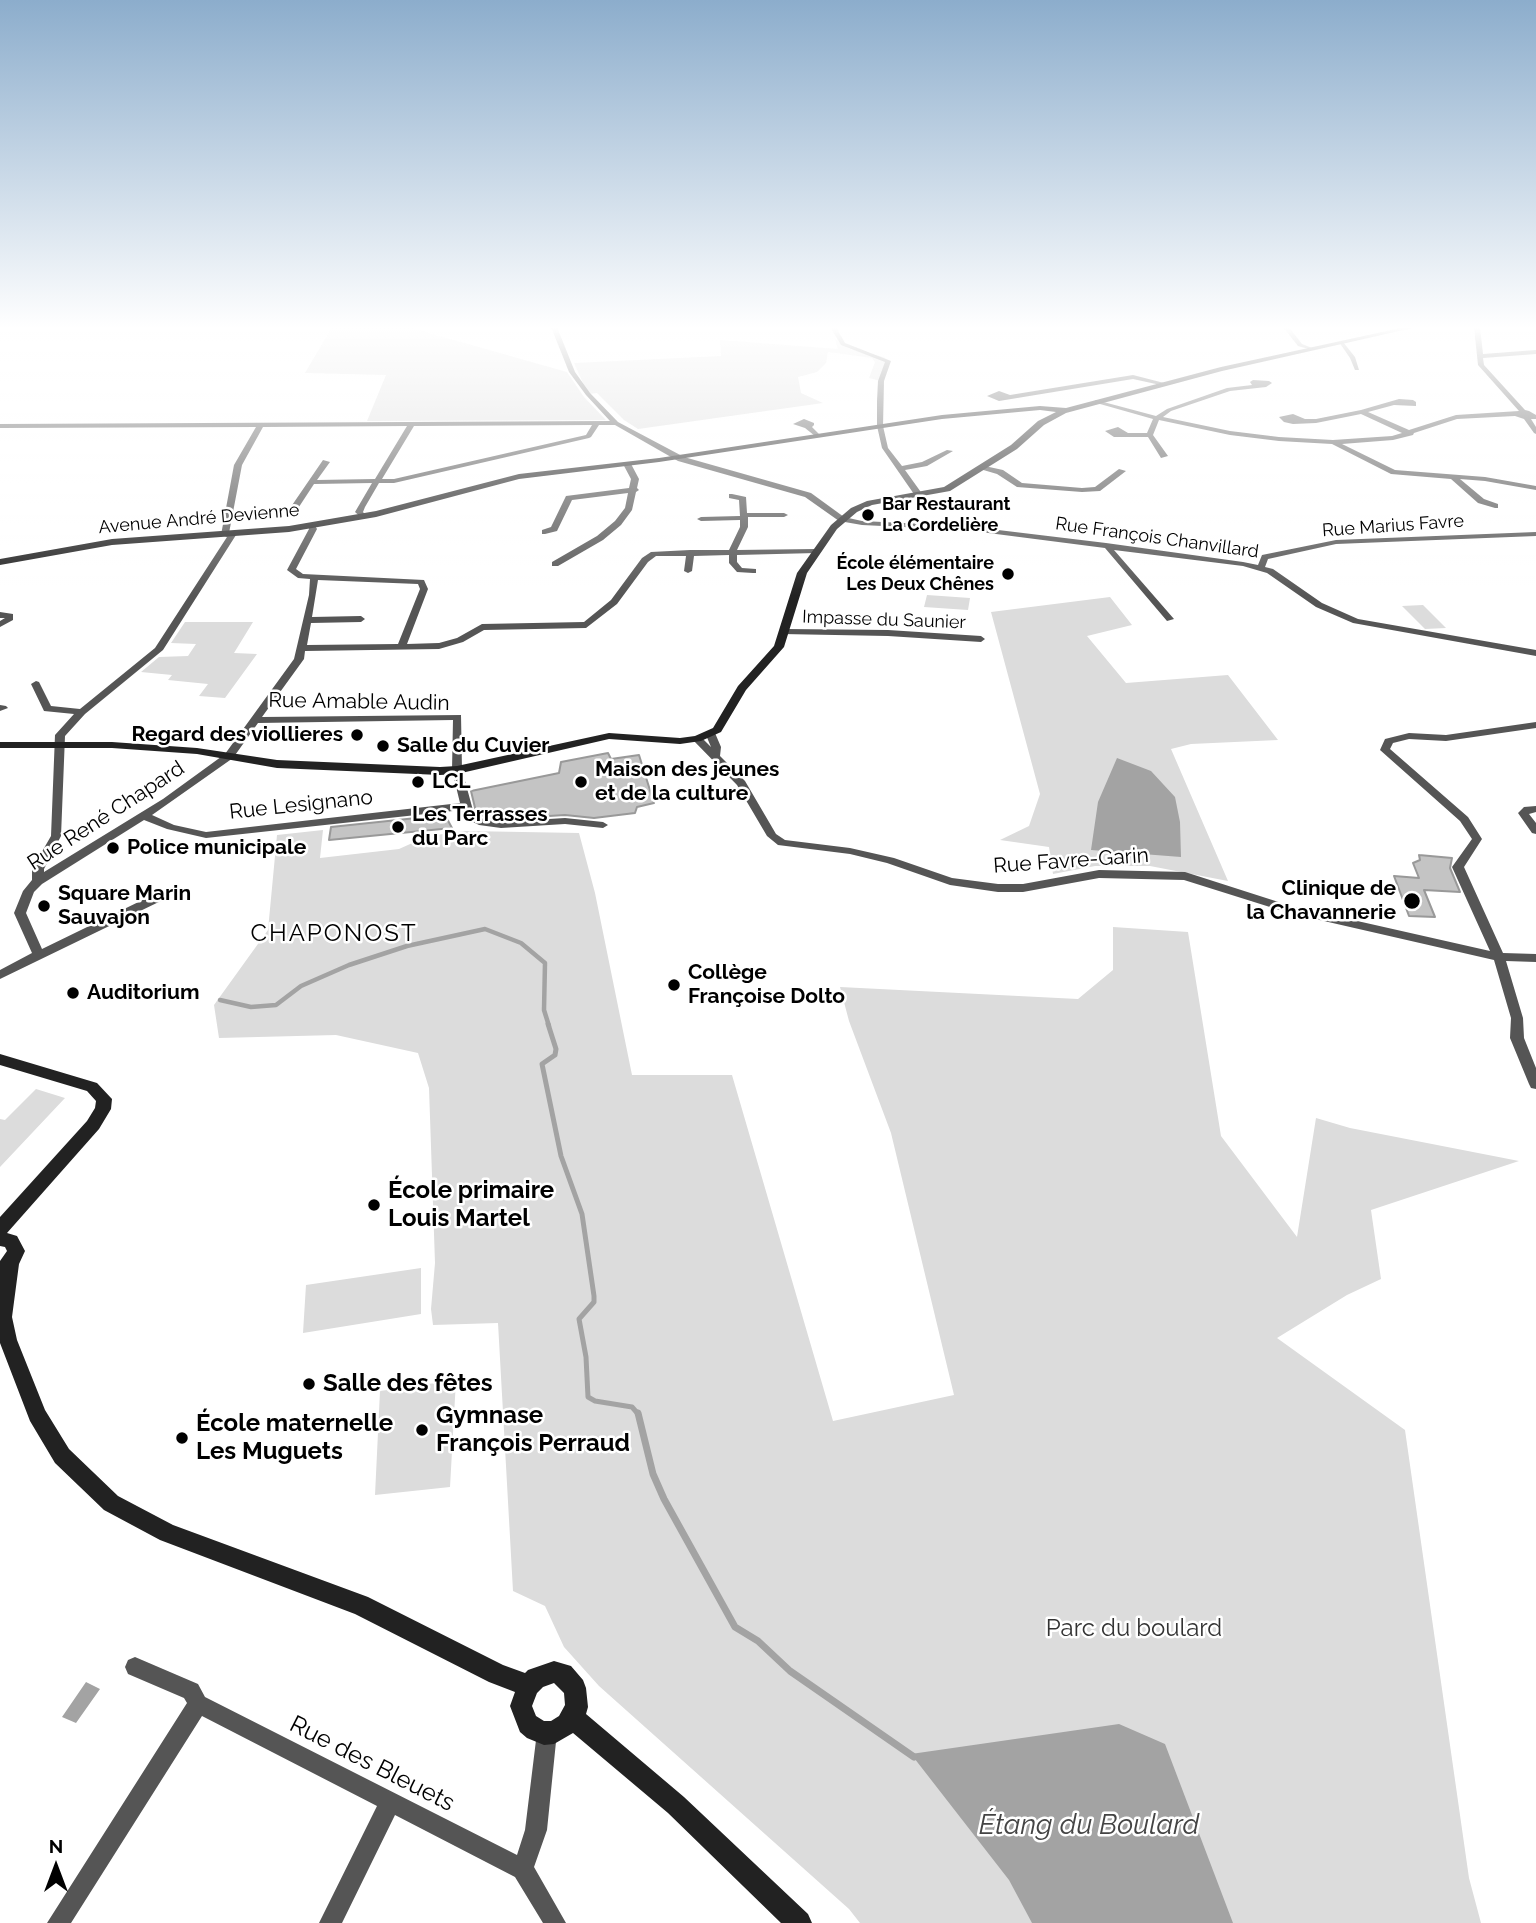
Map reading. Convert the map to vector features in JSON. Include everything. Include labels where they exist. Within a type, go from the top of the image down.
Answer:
[{"type":"main road","name":"Avenue André Devienne","points":[[0,562],[112,542],[228,535],[311,526],[363,517],[508,480],[945,417]]},
{"type":"main road","points":[[1,747],[59,744],[151,747],[277,764],[457,770],[609,736],[680,741],[710,735],[725,719],[742,688],[779,648],[802,573],[842,519],[870,503],[947,489],[1014,447],[1053,417]]},
{"type":"main road","points":[[0,1059],[92,1087],[104,1099],[103,1110],[93,1125],[0,1229]]},
{"type":"main road","points":[[20,1209],[7,1241],[16,1251],[5,1267],[1,1314],[8,1340],[37,1415],[62,1457],[111,1503],[167,1533],[360,1605],[497,1674],[528,1686]]},
{"type":"main road","points":[[545,1674],[563,1674],[575,1688],[577,1707],[572,1717],[561,1729],[547,1732],[535,1730],[523,1716],[523,1696],[528,1686],[545,1674]]},
{"type":"main road","points":[[572,1717],[676,1805],[799,1923]]},
{"type":"street","points":[[609,417],[616,424],[677,457],[808,495],[842,519]]},
{"type":"street","points":[[880,417],[885,447],[919,495]]},
{"type":"street","points":[[1152,417],[1257,437],[1333,442],[1410,434],[1462,417]]},
{"type":"street","points":[[1304,421],[1331,417]]},
{"type":"street","points":[[1372,417],[1410,434]]},
{"type":"street","points":[[1150,435],[1157,418]]},
{"type":"street","points":[[38,881],[38,869],[56,836],[60,735],[82,712],[158,650],[228,535],[238,465],[261,424]]},
{"type":"street","points":[[363,517],[359,509],[412,424]]},
{"type":"street","points":[[313,482],[394,481],[589,436],[596,424]]},
{"type":"street","points":[[0,426],[616,424]]},
{"type":"street","points":[[807,426],[817,435]]},
{"type":"street","points":[[1126,435],[1150,435]]},
{"type":"street","points":[[1150,435],[1164,456]]},
{"type":"street","points":[[1333,442],[1394,472],[1485,479],[1536,488]]},
{"type":"street","points":[[899,469],[924,464],[948,451]]},
{"type":"street","points":[[290,513],[326,462]]},
{"type":"street","points":[[555,564],[600,538],[618,523],[629,508],[635,490],[635,479],[627,464]]},
{"type":"street","points":[[983,467],[1000,472],[1020,485],[1082,490],[1097,489],[1122,471]]},
{"type":"street","points":[[1454,477],[1481,500],[1495,506]]},
{"type":"street","points":[[545,533],[554,529],[569,498],[635,490]]},
{"type":"street","points":[[732,496],[743,499],[744,517],[744,531],[733,551],[733,563],[740,570],[753,571]]},
{"type":"street","points":[[701,519],[784,515]]},
{"type":"street","name":"Rue François Chanvillard","points":[[842,519],[862,523],[965,528],[1220,559],[1261,568],[1319,605],[1356,621],[1536,653]]},
{"type":"street","points":[[311,526],[313,528],[291,570],[301,576],[421,582],[424,589],[401,647]]},
{"type":"street","name":"Rue Marius Favre","points":[[1261,568],[1265,557],[1336,542],[1536,534]]},
{"type":"street","points":[[1106,545],[1170,620]]},
{"type":"street","points":[[303,648],[447,645],[475,630],[489,626],[586,625],[614,602],[649,556],[657,553],[816,551]]},
{"type":"street","points":[[688,571],[690,552]]},
{"type":"street","points":[[229,756],[299,659],[314,577]]},
{"type":"street","points":[[0,615],[9,616],[9,620],[0,624]]},
{"type":"street","points":[[308,620],[361,619]]},
{"type":"street","name":"Impasse du Saunier","points":[[785,632],[888,633],[981,639]]},
{"type":"street","points":[[36,684],[47,709],[82,712]]},
{"type":"street","name":"Rue Amable Audin","points":[[254,720],[458,718],[457,770],[465,806]]},
{"type":"street","points":[[1536,725],[1446,737],[1409,736],[1389,740],[1385,750],[1464,819],[1477,839],[1458,867],[1499,957],[1517,1018],[1517,1038],[1536,1084]]},
{"type":"street","points":[[710,735],[716,747],[715,755]]},
{"type":"street","name":"Rue Favre-Garin","points":[[697,739],[741,783],[772,836],[782,843],[860,853],[890,860],[950,881],[998,888],[1023,888],[1099,874],[1185,876],[1289,909],[1499,957],[1536,958]]},
{"type":"street","name":"Rue René Chapard","points":[[39,955],[20,913],[29,891],[38,881],[144,816],[229,756]]},
{"type":"street","points":[[465,806],[469,816],[483,823],[501,825],[565,821],[603,825]]},
{"type":"street","name":"Rue Lesignano","points":[[144,816],[171,827],[206,835],[465,806]]},
{"type":"street","points":[[1536,809],[1523,813],[1536,831]]},
{"type":"street","points":[[0,975],[163,895]]},
{"type":"street","name":"Rue des Bleuets","points":[[135,1667],[191,1691],[198,1704],[523,1869]]},
{"type":"street","points":[[58,1923],[198,1704]]},
{"type":"street","points":[[547,1732],[536,1830],[523,1869],[555,1923]]},
{"type":"street","points":[[330,1923],[390,1803]]},
{"type":"green space","points":[[369,417],[603,417],[606,420],[367,421]]},
{"type":"green space","points":[[621,417],[725,417],[638,429]]},
{"type":"green space","points":[[927,595],[970,598],[968,610],[924,607]]},
{"type":"green space","points":[[1110,597],[1132,625],[1087,636],[1126,683],[1228,675],[1278,740],[1191,744],[1171,749],[1228,881],[1150,866],[1095,866],[1053,874],[1049,847],[1000,840],[1029,826],[1040,794],[991,612]]},
{"type":"green space","points":[[1423,605],[1446,628],[1425,629],[1402,606]]},
{"type":"green space","points":[[185,622],[253,622],[234,653],[257,654],[225,698],[199,696],[208,684],[168,680],[172,675],[141,672],[159,657],[188,656],[196,644],[171,643]]},
{"type":"green space","name":"Parc du boulard","points":[[323,830],[320,858],[399,849],[428,836],[466,831],[579,833],[595,893],[632,1075],[732,1075],[833,1421],[954,1395],[891,1133],[849,1021],[840,987],[1078,999],[1113,970],[1113,927],[1188,932],[1221,1136],[1297,1237],[1316,1118],[1350,1128],[1519,1161],[1371,1210],[1381,1279],[1347,1295],[1277,1338],[1405,1430],[1469,1878],[1481,1923],[860,1923],[849,1909],[599,1686],[564,1647],[545,1606],[513,1591],[498,1323],[433,1325],[431,1309],[435,1263],[429,1088],[418,1053],[336,1035],[219,1038],[214,1005],[268,930],[277,835]]},
{"type":"green space","points":[[36,1089],[65,1098],[0,1167],[0,1119],[5,1120]]},
{"type":"green space","points":[[421,1268],[421,1314],[303,1333],[306,1285]]},
{"type":"green space","points":[[456,1380],[450,1487],[375,1495],[380,1391]]},
{"type":"water","points":[[1117,758],[1151,771],[1175,797],[1180,822],[1181,857],[1091,850],[1098,802]]},
{"type":"water","points":[[86,1682],[100,1689],[76,1723],[62,1717]]},
{"type":"water","name":"Étang du Boulard","points":[[1119,1724],[1165,1744],[1233,1923],[1032,1923],[1009,1880],[911,1754]]},
{"type":"building","name":"Maison des jeunes et de la culture","points":[[608,753],[611,759],[639,755],[654,803],[637,807],[635,813],[594,818],[565,815],[501,819],[486,817],[476,812],[471,791],[559,773],[561,762]]},
{"type":"building","name":"Les Terrasses du Parc","points":[[445,815],[452,828],[329,840],[331,827]]},
{"type":"building","name":"Clinique de la Chavannerie","points":[[1419,855],[1452,858],[1450,868],[1460,892],[1424,890],[1435,917],[1409,916],[1394,876],[1419,878],[1413,863],[1420,860]]},
{"type":"waterway","points":[[220,1000],[251,1007],[276,1005],[301,986],[349,965],[407,946],[485,929],[521,943],[545,963],[544,1010],[549,1026]]},
{"type":"waterway","points":[[548,1024],[556,1049],[555,1055],[542,1064],[561,1156],[582,1214],[594,1296],[594,1302],[579,1319],[586,1357],[588,1397],[595,1401],[632,1407],[638,1414]]},
{"type":"waterway","points":[[638,1414],[653,1474],[664,1499],[735,1627],[758,1641],[790,1671],[914,1757]]},
{"type":"place","name":"Bar Restaurant La Cordelière","points":[[868,515]]},
{"type":"place","name":"École élémentaire Les Deux Chênes","points":[[1008,574]]},
{"type":"place","name":"Regard des viollieres","points":[[357,735]]},
{"type":"place","name":"Salle du Cuvier","points":[[383,746]]},
{"type":"place","name":"LCL","points":[[418,782]]},
{"type":"place","name":"Maison des jeunes et de la culture","points":[[581,782]]},
{"type":"place","name":"Les Terrasses du Parc","points":[[398,827]]},
{"type":"place","name":"Police municipale","points":[[113,848]]},
{"type":"place","name":"Clinique de la Chavannerie","points":[[1412,901]]},
{"type":"place","name":"Square Marin Sauvajon","points":[[44,906]]},
{"type":"place","name":"Collège Françoise Dolto","points":[[674,985]]},
{"type":"place","name":"Auditorium","points":[[73,993]]},
{"type":"place","name":"École primaire Louis Martel","points":[[374,1205]]},
{"type":"place","name":"Salle des fêtes","points":[[309,1384]]},
{"type":"place","name":"Gymnase François Perraud","points":[[422,1430]]},
{"type":"place","name":"École maternelle Les Muguets","points":[[182,1438]]},
{"type":"district","name":"CHAPONOST","points":[[334,934]]}]
